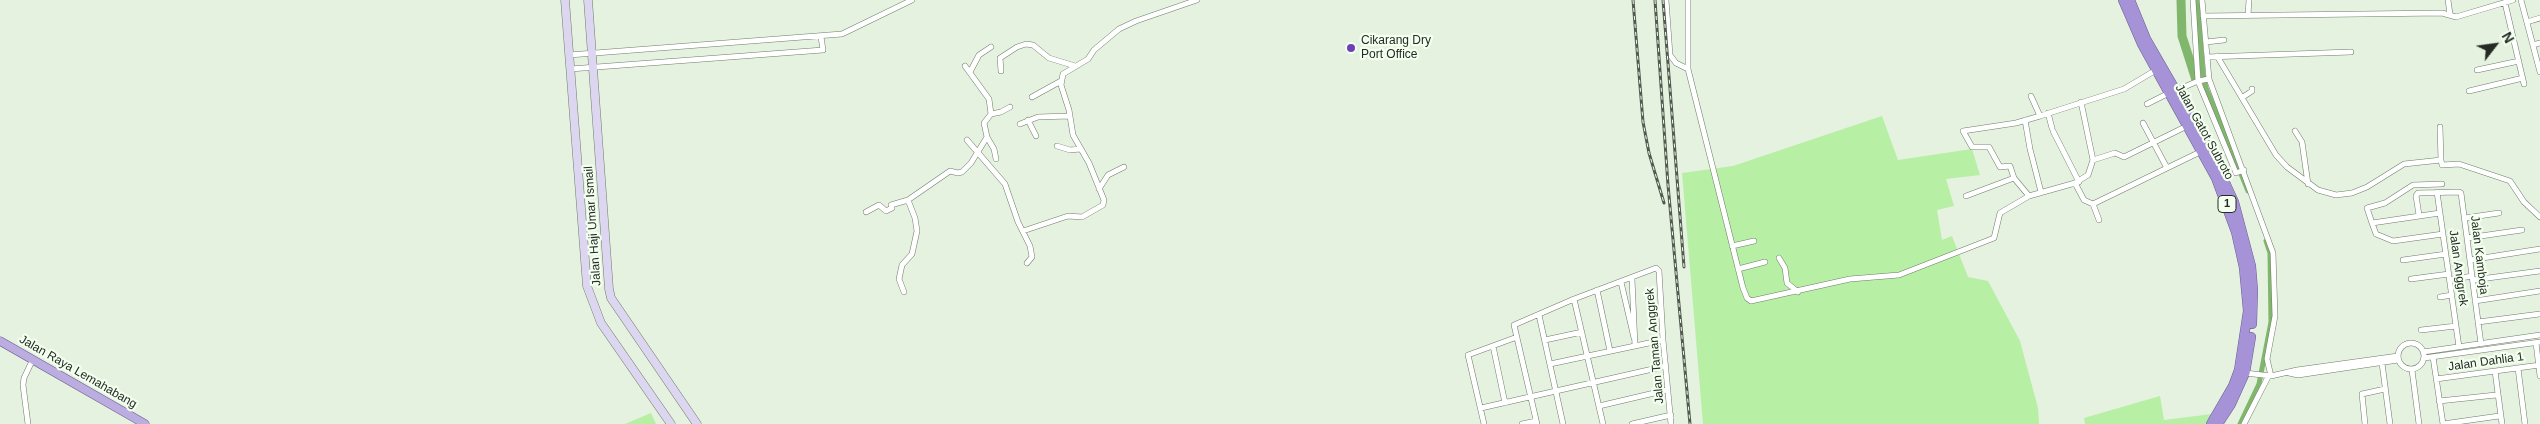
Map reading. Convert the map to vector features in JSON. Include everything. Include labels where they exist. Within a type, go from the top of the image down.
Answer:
[{"type":"highway","name":"Jalan Gatot Subroto","points":[[2123,0],[2156,70],[2172,92],[2224,178],[2243,230],[2251,266],[2254,304],[2245,373],[2231,404],[2218,424]]},
{"type":"highway","name":"Jalan Gatot Subroto","points":[[2130,0],[2146,39],[2202,151],[2230,214],[2244,268],[2247,294],[2246,332],[2239,370],[2233,386],[2211,424]]},
{"type":"main road","name":"Jalan Haji Umar Ismail","points":[[565,0],[587,286],[601,323],[671,424]]},
{"type":"main road","name":"Jalan Haji Umar Ismail","points":[[588,0],[608,289],[611,298],[696,424]]},
{"type":"main road","name":"Jalan Raya Lemahabang","points":[[0,340],[145,424]]},
{"type":"street","points":[[569,54],[821,37],[849,32],[912,0]]},
{"type":"street","points":[[1032,97],[1060,81],[1066,71],[1088,59],[1094,50],[1124,26],[1197,0]]},
{"type":"street","points":[[1666,0],[1670,55],[1676,63],[1688,69]]},
{"type":"street","points":[[1688,0],[1688,69],[1738,269],[1746,295],[1751,301],[1850,279],[1898,275],[1989,240],[1995,235],[2000,213],[2029,196],[2077,182],[2091,172],[2093,160],[2081,102]]},
{"type":"street","points":[[2193,0],[2203,80],[2273,253],[2275,316],[2267,360],[2268,376],[2244,424]]},
{"type":"street","points":[[2202,0],[2207,57],[2203,80],[2241,171]]},
{"type":"street","points":[[2248,15],[2249,0]]},
{"type":"street","points":[[2448,0],[2450,14]]},
{"type":"street","points":[[2204,16],[2450,14],[2456,17],[2513,0]]},
{"type":"street","points":[[2521,0],[2540,70]]},
{"type":"street","points":[[2469,90],[2523,81],[2505,3]]},
{"type":"street","points":[[2527,22],[2540,18]]},
{"type":"street","points":[[570,69],[823,50],[821,37]]},
{"type":"street","points":[[2206,42],[2224,40]]},
{"type":"street","points":[[2533,45],[2540,43]]},
{"type":"street","points":[[1002,71],[1000,58],[1017,47],[1026,44],[1033,45],[1049,58],[1075,66]]},
{"type":"street","points":[[970,72],[979,54],[991,47]]},
{"type":"street","points":[[2207,57],[2351,52]]},
{"type":"street","points":[[2217,56],[2276,155],[2308,184],[2325,192],[2336,195],[2352,193],[2368,187],[2404,164],[2441,160]]},
{"type":"street","points":[[2478,70],[2518,61]]},
{"type":"street","points":[[866,212],[879,205],[886,211],[892,208],[892,205],[908,200],[950,170],[958,173],[962,172],[978,154],[986,140],[984,123],[990,114],[989,99],[965,66]]},
{"type":"street","points":[[2029,196],[2014,178],[2010,166],[2000,167],[1989,147],[1972,148],[1963,131],[2048,114],[2124,89],[2156,70]]},
{"type":"street","points":[[2147,104],[2203,80]]},
{"type":"street","points":[[1023,231],[1068,216],[1082,217],[1103,205],[1104,200],[1087,158],[1073,135],[1060,81]]},
{"type":"street","points":[[2243,97],[2252,89]]},
{"type":"street","points":[[2032,96],[2040,116]]},
{"type":"street","points":[[990,114],[1002,112],[1010,107]]},
{"type":"street","points":[[2048,114],[2053,130],[2084,200],[2093,204],[2099,220]]},
{"type":"street","points":[[1020,124],[1038,117],[1069,116]]},
{"type":"street","points":[[1028,120],[1036,136]]},
{"type":"street","points":[[2025,120],[2041,192]]},
{"type":"street","points":[[2143,123],[2167,168]]},
{"type":"street","points":[[2093,160],[2115,153],[2124,157],[2188,126]]},
{"type":"street","points":[[2440,127],[2442,165],[2458,164],[2510,181],[2524,202],[2540,217]]},
{"type":"street","points":[[2294,131],[2303,147],[2308,184]]},
{"type":"street","points":[[967,140],[997,176],[1004,181],[1030,246],[1032,257],[1026,263]]},
{"type":"street","points":[[986,140],[992,144],[996,159]]},
{"type":"street","points":[[1057,146],[1070,150],[1080,149]]},
{"type":"street","points":[[2093,204],[2202,151]]},
{"type":"street","points":[[1099,189],[1108,175],[1124,167]]},
{"type":"street","points":[[1966,196],[2014,178]]},
{"type":"street","points":[[2442,184],[2412,185],[2384,202],[2367,208],[2376,234],[2393,241],[2443,234]]},
{"type":"street","points":[[2419,215],[2417,194],[2437,192]]},
{"type":"street","name":"Jalan Anggrek","points":[[2437,192],[2459,347]]},
{"type":"street","name":"Jalan Kamboja","points":[[2437,192],[2460,192],[2481,344]]},
{"type":"street","points":[[904,292],[899,279],[902,265],[912,254],[917,231],[915,218],[908,200]]},
{"type":"street","points":[[2372,223],[2440,213]]},
{"type":"street","points":[[2465,218],[2499,214]]},
{"type":"street","points":[[2467,238],[2522,230]]},
{"type":"street","points":[[1732,246],[1754,241]]},
{"type":"street","points":[[2470,260],[2540,249]]},
{"type":"street","points":[[2403,260],[2446,254]]},
{"type":"street","points":[[1779,258],[1785,268],[1787,283],[1798,292]]},
{"type":"street","points":[[1738,269],[1765,262]]},
{"type":"street","name":"Jalan Taman Anggrek","points":[[1632,278],[1656,268],[1659,271],[1671,424]]},
{"type":"street","points":[[2411,279],[2472,278],[2540,271]]},
{"type":"street","points":[[1522,424],[1537,422],[1514,325],[1574,299],[1632,278],[1635,346]]},
{"type":"street","points":[[1621,282],[1635,338]]},
{"type":"street","points":[[1597,290],[1610,352]]},
{"type":"street","points":[[2475,301],[2540,291]]},
{"type":"street","points":[[2440,297],[2452,295]]},
{"type":"street","points":[[1574,299],[1603,424]]},
{"type":"street","points":[[2478,322],[2540,314]]},
{"type":"street","points":[[1539,315],[1563,424]]},
{"type":"street","points":[[2421,330],[2456,326]]},
{"type":"street","points":[[1545,340],[1582,332]]},
{"type":"street","points":[[2423,352],[2540,335]]},
{"type":"street","points":[[1484,424],[1468,355],[1517,337]]},
{"type":"street","points":[[1550,364],[1663,340]]},
{"type":"street","points":[[2424,358],[2538,342],[2540,376]]},
{"type":"street","points":[[2409,343],[2420,347],[2424,358],[2418,368],[2412,370],[2401,366],[2398,358],[2403,346],[2409,343]]},
{"type":"street","points":[[1493,346],[1505,403]]},
{"type":"street","points":[[2433,357],[2443,424],[2499,416]]},
{"type":"street","points":[[2245,373],[2268,376],[2299,370],[2398,358]]},
{"type":"street","points":[[2290,373],[2298,375],[2382,363],[2398,358]]},
{"type":"street","points":[[28,424],[23,385],[24,378],[33,359]]},
{"type":"street","points":[[2382,363],[2390,424]]},
{"type":"street","name":"Jalan Dahlia 1","points":[[2436,379],[2539,365]]},
{"type":"street","points":[[1481,408],[1593,381],[1666,366]]},
{"type":"street","points":[[2518,368],[2525,424]]},
{"type":"street","points":[[2412,370],[2419,424]]},
{"type":"street","points":[[2495,371],[2502,424]]},
{"type":"street","points":[[2365,424],[2362,394],[2385,389]]},
{"type":"street","points":[[1599,406],[1668,390]]},
{"type":"street","points":[[2440,401],[2496,394]]},
{"type":"street","points":[[1632,424],[1671,415]]},
{"type":"green space","points":[[1882,116],[1898,160],[1972,149],[1980,175],[1946,179],[1954,206],[1937,210],[1942,240],[1952,236],[1968,277],[1988,281],[2020,341],[2038,408],[2039,424],[1703,424],[1682,173],[1733,166]]},
{"type":"green space","points":[[2160,396],[2164,420],[2212,414],[2205,424],[2085,424],[2084,418]]},
{"type":"green space","points":[[651,413],[656,424],[625,424]]},
{"type":"waterway","points":[[2181,0],[2182,36],[2196,80]]},
{"type":"waterway","points":[[2197,0],[2203,75],[2206,88],[2248,191]]},
{"type":"waterway","points":[[2240,424],[2259,384],[2271,322],[2270,253],[2266,241]]},
{"type":"railway","points":[[1633,0],[1643,122],[1649,153],[1664,203]]},
{"type":"railway","points":[[1655,0],[1668,185],[1690,424]]},
{"type":"railway","points":[[1663,0],[1684,267]]},
{"type":"place","name":"Cikarang Dry Port Office","points":[[1351,48]]}]
